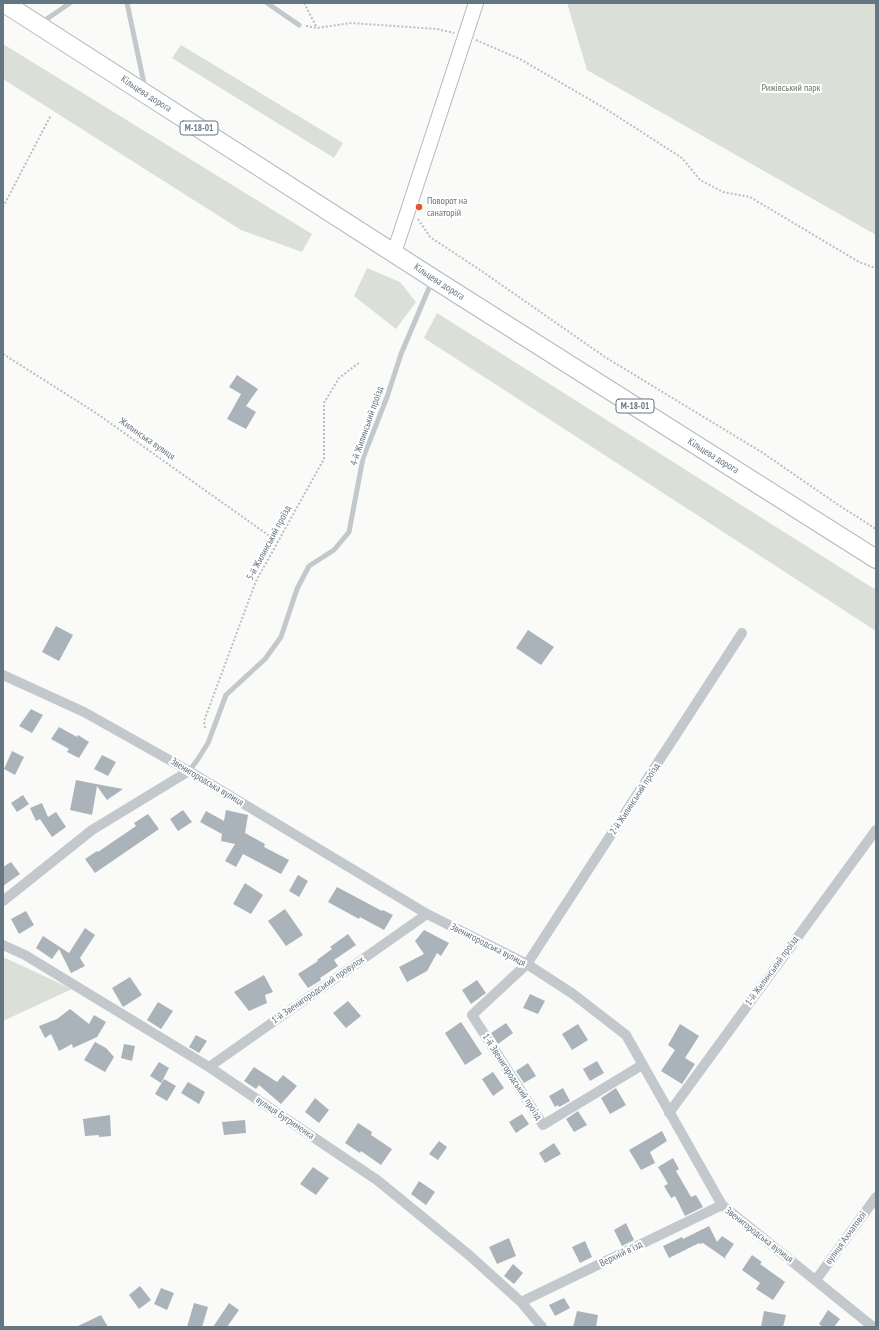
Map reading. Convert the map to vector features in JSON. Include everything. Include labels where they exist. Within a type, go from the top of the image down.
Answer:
[{"type":"highway","name":"Кільцева дорога","points":[[4,3],[876,559]]},
{"type":"street","points":[[394,253],[476,3]]},
{"type":"street","name":"2-й Жилинський проїзд","points":[[527,964],[742,633]]},
{"type":"street","name":"Звенигородська вулиця","points":[[3,675],[84,712],[189,771],[427,914],[527,964],[573,994],[626,1035],[722,1206],[873,1327]]},
{"type":"street","points":[[3,901],[92,830],[189,771]]},
{"type":"street","name":"1-й Жилинський проїзд","points":[[669,1113],[876,830]]},
{"type":"street","name":"1-й Звенигородський провулок","points":[[209,1067],[427,914]]},
{"type":"street","name":"вулиця Бугрименка","points":[[3,945],[25,955],[209,1067],[377,1180],[469,1255],[521,1302],[542,1327]]},
{"type":"street","name":"1-й Звенигородський проїзд","points":[[527,964],[472,1015],[543,1125],[642,1065]]},
{"type":"street","name":"вулиця Ахматової","points":[[816,1280],[876,1197]]},
{"type":"street","name":"Верхній в'їзд","points":[[521,1302],[722,1206]]},
{"type":"lane","points":[[38,25],[70,3]]},
{"type":"lane","points":[[127,3],[147,94]]},
{"type":"lane","points":[[268,3],[299,25]]},
{"type":"lane","name":"4-й Жилинський проїзд","points":[[189,771],[208,743],[226,695],[265,660],[282,637],[297,589],[309,566],[334,550],[349,532],[363,458],[387,397],[401,354],[434,278]]},
{"type":"path","points":[[304,3],[318,28]]},
{"type":"path","points":[[299,25],[318,28],[351,23],[437,29],[465,36],[520,59],[606,109],[682,158],[700,180],[723,192],[750,197],[859,262],[876,267]]},
{"type":"path","points":[[3,208],[51,115]]},
{"type":"path","points":[[408,211],[420,221],[430,237],[484,272],[605,357],[763,453],[876,529]]},
{"type":"path","name":"Жилинська вулиця","points":[[3,354],[96,413],[278,542]]},
{"type":"path","name":"5-й Жилинський проїзд","points":[[208,743],[204,721],[256,581],[324,459],[324,403],[339,378],[360,362]]},
{"type":"green space","name":"Рижівський парк","points":[[567,3],[876,3],[876,235],[587,70]]},
{"type":"green space","points":[[3,44],[312,234],[302,252],[241,230],[3,79]]},
{"type":"green space","points":[[181,45],[343,143],[334,158],[172,58]]},
{"type":"green space","points":[[367,268],[400,282],[416,302],[396,329],[354,296]]},
{"type":"green space","points":[[437,313],[876,590],[876,631],[424,338]]},
{"type":"green space","points":[[3,957],[72,989],[3,1021]]},
{"type":"building","points":[[237,375],[258,389],[246,406],[256,412],[246,429],[227,419],[241,394],[229,387]]},
{"type":"building","points":[[56,626],[73,635],[59,661],[42,652]]},
{"type":"building","points":[[528,630],[554,647],[541,665],[516,648]]},
{"type":"building","points":[[31,709],[43,715],[32,733],[19,726]]},
{"type":"building","points":[[59,727],[77,737],[78,735],[89,742],[79,758],[67,752],[69,749],[51,739]]},
{"type":"building","points":[[12,751],[24,757],[15,775],[4,769]]},
{"type":"building","points":[[102,755],[116,762],[108,776],[94,769]]},
{"type":"building","points":[[76,780],[123,789],[107,800],[97,786],[92,815],[70,810]]},
{"type":"building","points":[[23,795],[29,804],[17,812],[11,803]]},
{"type":"building","points":[[42,803],[48,817],[56,812],[66,827],[52,837],[40,819],[36,821],[30,808]]},
{"type":"building","points":[[183,810],[192,822],[178,831],[170,819]]},
{"type":"building","points":[[226,810],[248,815],[245,833],[265,844],[264,847],[289,860],[281,874],[243,854],[236,867],[225,861],[235,844],[221,841],[222,834],[200,822],[206,811],[224,821]]},
{"type":"building","points":[[148,814],[159,829],[95,873],[85,859],[136,826],[134,823]]},
{"type":"building","points":[[11,862],[20,874],[3,886],[3,867]]},
{"type":"building","points":[[298,875],[308,881],[299,897],[289,891]]},
{"type":"building","points":[[245,883],[263,895],[251,914],[233,904]]},
{"type":"building","points":[[337,887],[382,911],[383,910],[393,915],[384,930],[360,917],[359,919],[328,902]]},
{"type":"building","points":[[285,909],[303,935],[286,946],[268,921]]},
{"type":"building","points":[[26,911],[34,925],[19,934],[11,919]]},
{"type":"building","points":[[85,928],[95,935],[80,958],[85,966],[71,973],[59,949],[52,959],[36,948],[43,936],[69,953]]},
{"type":"building","points":[[424,930],[449,943],[441,956],[437,953],[427,971],[407,982],[399,967],[424,954],[415,941]]},
{"type":"building","points":[[348,934],[356,945],[334,960],[338,966],[320,978],[321,980],[308,988],[298,974],[318,961],[317,960],[332,949],[330,947]]},
{"type":"building","points":[[264,975],[273,992],[265,995],[267,1003],[249,1011],[234,992]]},
{"type":"building","points":[[130,977],[142,995],[123,1007],[112,988]]},
{"type":"building","points":[[477,980],[486,993],[471,1004],[462,990]]},
{"type":"building","points":[[530,994],[545,1001],[538,1014],[523,1008]]},
{"type":"building","points":[[348,1001],[361,1016],[346,1028],[333,1013]]},
{"type":"building","points":[[158,1002],[173,1011],[161,1029],[147,1020]]},
{"type":"building","points":[[70,1009],[89,1024],[94,1015],[106,1022],[97,1037],[73,1048],[72,1044],[59,1051],[51,1034],[45,1038],[39,1026],[57,1019]]},
{"type":"building","points":[[461,1022],[482,1054],[465,1065],[445,1033]]},
{"type":"building","points":[[506,1023],[513,1033],[498,1044],[491,1033]]},
{"type":"building","points":[[578,1024],[588,1040],[572,1050],[562,1034]]},
{"type":"building","points":[[680,1024],[699,1036],[685,1058],[695,1064],[682,1084],[661,1071],[675,1050],[668,1045]]},
{"type":"building","points":[[196,1035],[207,1041],[199,1053],[189,1047]]},
{"type":"building","points":[[95,1042],[106,1048],[114,1057],[105,1072],[84,1060]]},
{"type":"building","points":[[124,1044],[135,1046],[132,1061],[121,1058]]},
{"type":"building","points":[[597,1061],[604,1073],[590,1081],[583,1069]]},
{"type":"building","points":[[159,1062],[169,1068],[161,1083],[150,1076]]},
{"type":"building","points":[[528,1063],[536,1076],[524,1083],[516,1071]]},
{"type":"building","points":[[254,1067],[277,1082],[283,1075],[297,1086],[281,1104],[259,1085],[256,1089],[244,1081]]},
{"type":"building","points":[[493,1072],[504,1088],[493,1096],[482,1079]]},
{"type":"building","points":[[164,1079],[176,1086],[167,1101],[155,1094]]},
{"type":"building","points":[[188,1082],[205,1092],[199,1104],[181,1093]]},
{"type":"building","points":[[563,1088],[570,1101],[559,1107],[558,1105],[555,1107],[549,1096]]},
{"type":"building","points":[[616,1088],[626,1105],[610,1114],[601,1098]]},
{"type":"building","points":[[315,1098],[329,1110],[319,1123],[305,1112]]},
{"type":"building","points":[[578,1111],[587,1125],[574,1132],[566,1119]]},
{"type":"building","points":[[522,1114],[529,1124],[516,1133],[509,1122]]},
{"type":"building","points":[[110,1115],[111,1136],[85,1136],[83,1119]]},
{"type":"building","points":[[245,1120],[246,1133],[224,1135],[222,1122]]},
{"type":"building","points":[[358,1123],[372,1132],[371,1135],[392,1149],[381,1165],[361,1151],[360,1153],[345,1143]]},
{"type":"building","points":[[662,1131],[667,1141],[650,1152],[655,1163],[641,1170],[629,1150]]},
{"type":"building","points":[[439,1141],[447,1147],[438,1160],[429,1154]]},
{"type":"building","points":[[554,1143],[561,1154],[545,1163],[539,1153]]},
{"type":"building","points":[[673,1158],[679,1169],[676,1171],[691,1197],[696,1195],[703,1207],[685,1216],[675,1196],[671,1198],[664,1186],[668,1184],[658,1167]]},
{"type":"building","points":[[313,1167],[329,1178],[316,1195],[300,1184]]},
{"type":"building","points":[[419,1181],[435,1192],[426,1205],[411,1194]]},
{"type":"building","points":[[626,1223],[634,1240],[622,1246],[614,1230]]},
{"type":"building","points":[[709,1226],[717,1242],[722,1236],[734,1244],[725,1257],[726,1259],[703,1243],[699,1243],[669,1258],[663,1246],[682,1237],[683,1239]]},
{"type":"building","points":[[509,1238],[516,1256],[497,1264],[489,1247]]},
{"type":"building","points":[[585,1241],[592,1257],[580,1263],[572,1247]]},
{"type":"building","points":[[752,1255],[762,1262],[760,1264],[785,1282],[773,1300],[756,1289],[760,1283],[742,1270]]},
{"type":"building","points":[[513,1264],[523,1273],[514,1284],[504,1276]]},
{"type":"building","points":[[140,1286],[151,1300],[139,1309],[129,1295]]},
{"type":"building","points":[[161,1288],[174,1293],[167,1310],[154,1304]]},
{"type":"building","points":[[564,1298],[570,1308],[555,1316],[549,1305]]},
{"type":"building","points":[[194,1303],[208,1307],[202,1327],[187,1327]]},
{"type":"building","points":[[229,1303],[239,1310],[227,1327],[213,1327]]},
{"type":"building","points":[[828,1310],[840,1319],[834,1327],[823,1327],[819,1324]]},
{"type":"building","points":[[577,1311],[598,1315],[596,1327],[573,1327]]},
{"type":"building","points":[[764,1311],[786,1315],[783,1327],[761,1327]]},
{"type":"building","points":[[101,1315],[108,1327],[76,1327]]},
{"type":"place","name":"Поворот на санаторій","points":[[419,207]]}]
